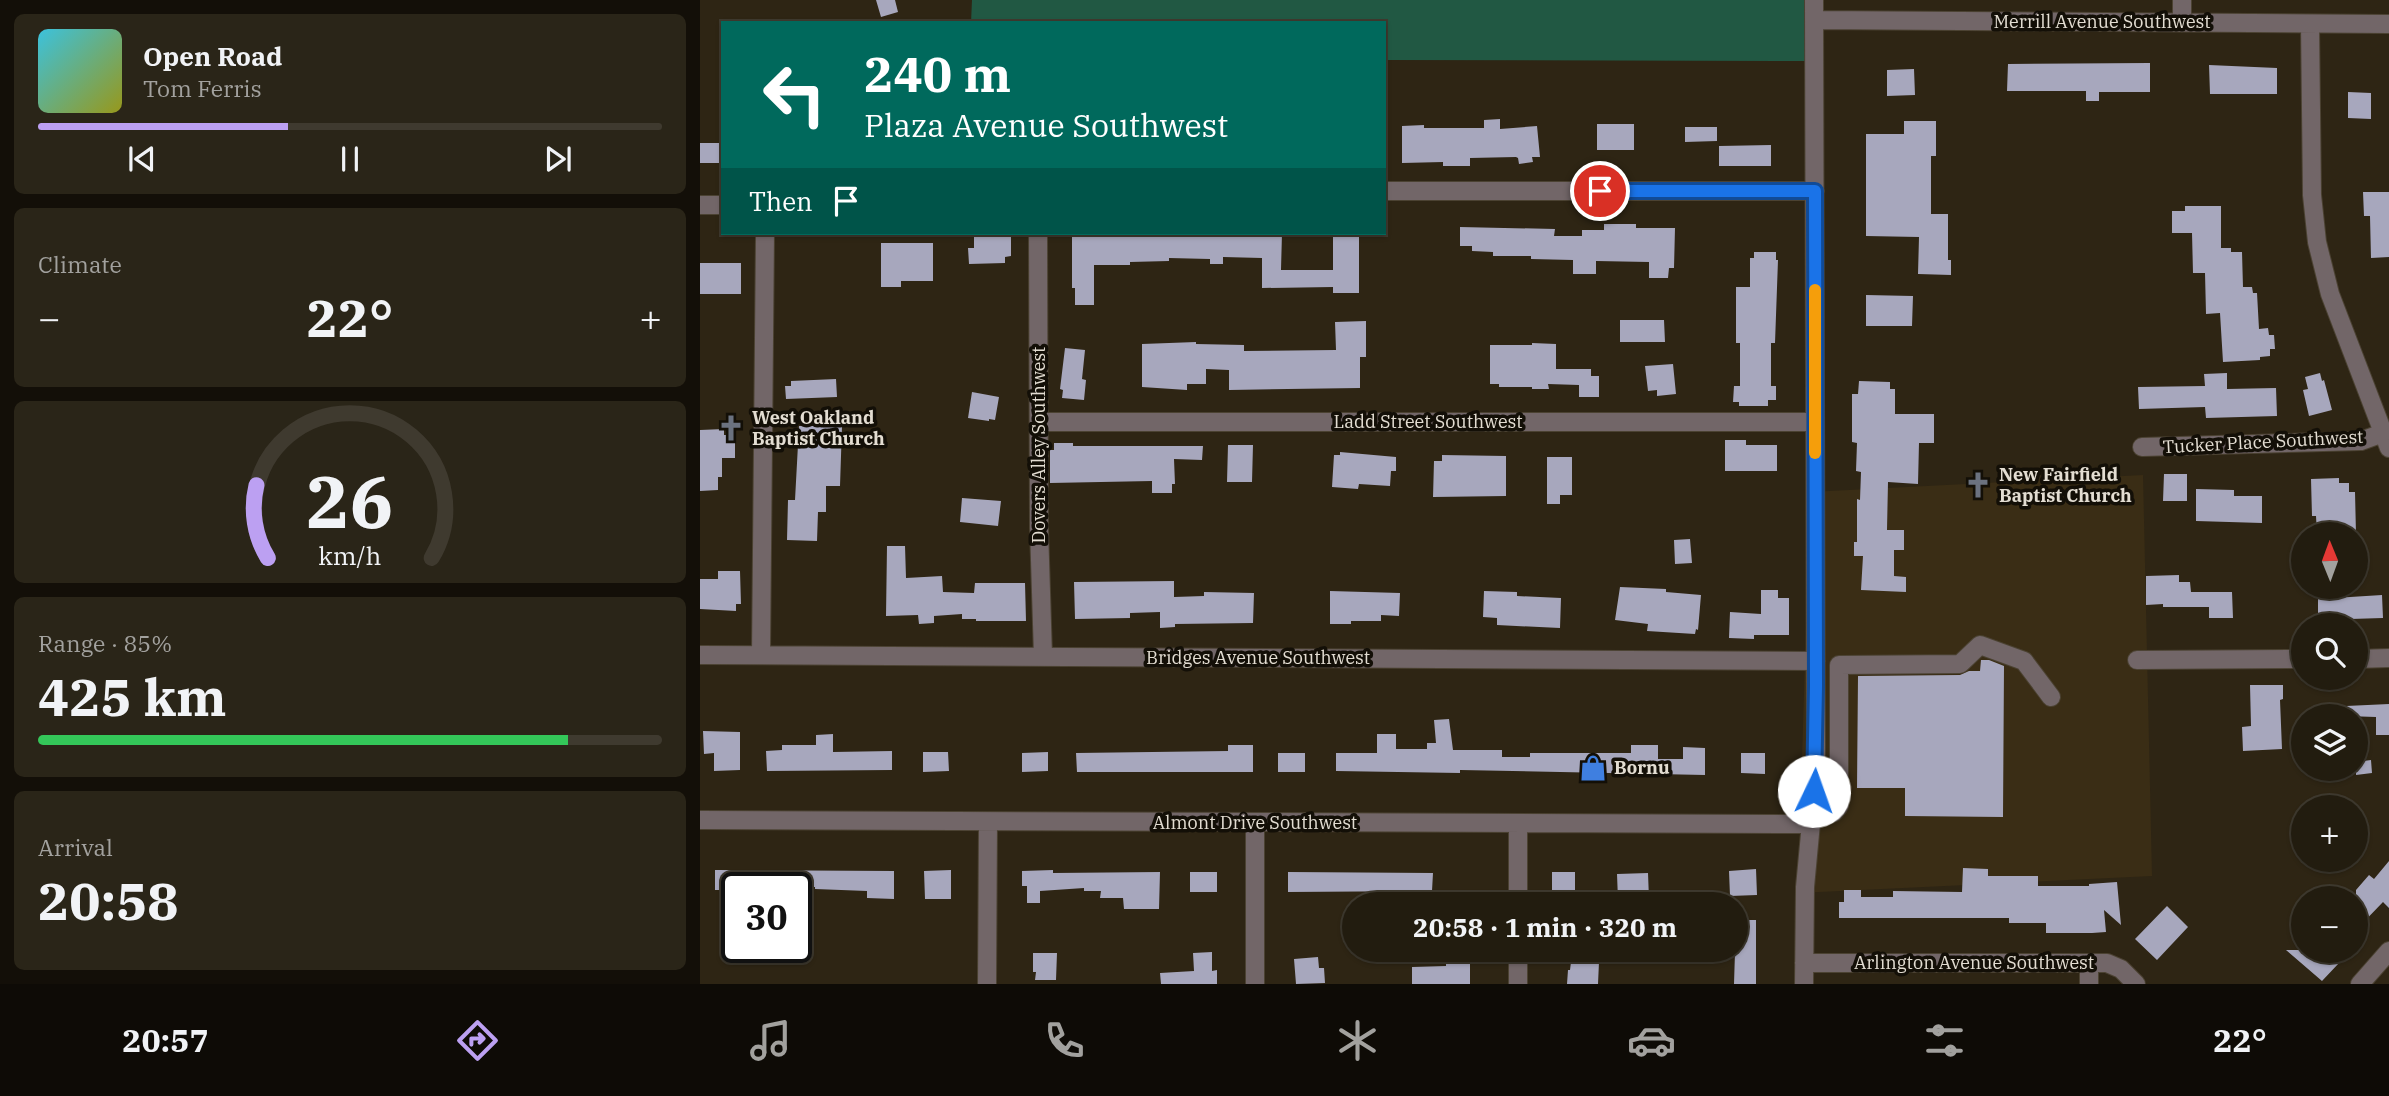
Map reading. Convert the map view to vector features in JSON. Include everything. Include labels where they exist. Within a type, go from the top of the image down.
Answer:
[{"type":"street","points":[[1804,984],[1804,887],[1816,770],[1814,0]]},
{"type":"street","points":[[2182,0],[2182,23]]},
{"type":"street","name":"Merrill Avenue Southwest","points":[[1814,20],[2389,24]]},
{"type":"street","points":[[2310,24],[2312,195],[2317,242],[2330,294],[2386,441]]},
{"type":"street","points":[[1386,191],[1815,191]]},
{"type":"street","points":[[700,205],[721,205]]},
{"type":"street","points":[[761,655],[765,235]]},
{"type":"street","name":"Dovers Alley Southwest","points":[[1038,235],[1038,528],[1043,656]]},
{"type":"street","name":"Ladd Street Southwest","points":[[1040,422],[1815,422]]},
{"type":"street","name":"Tucker Place Southwest","points":[[2142,447],[2386,441]]},
{"type":"street","name":"Bridges Avenue Southwest","points":[[700,654],[1839,665],[1961,664],[1980,645],[2024,661],[2051,697]]},
{"type":"street","points":[[2368,659],[2389,658]]},
{"type":"street","points":[[2137,660],[2291,659]]},
{"type":"street","points":[[1811,818],[1834,812],[1839,806],[1839,665]]},
{"type":"street","points":[[1816,728],[1839,729]]},
{"type":"street","name":"Almont Drive Southwest","points":[[700,820],[1518,823],[1811,818]]},
{"type":"street","points":[[987,984],[988,822]]},
{"type":"street","points":[[1255,822],[1255,984]]},
{"type":"street","points":[[1518,823],[1518,892]]},
{"type":"street","points":[[2385,984],[2366,977],[2389,951]]},
{"type":"street","points":[[1518,962],[1518,984]]},
{"type":"street","name":"Arlington Avenue Southwest","points":[[1804,962],[2107,963],[2136,984]]},
{"type":"street","points":[[2089,963],[2089,984]]},
{"type":"shaded area","points":[[2143,475],[2152,876],[1798,893],[1810,492]]},
{"type":"green space","points":[[972,0],[1811,0],[1810,61],[1386,60],[1386,21],[971,21]]},
{"type":"building","points":[[876,0],[895,0],[898,12],[881,17]]},
{"type":"building","points":[[2150,63],[2150,92],[2099,92],[2099,101],[2086,101],[2086,91],[2007,91],[2008,64]]},
{"type":"building","points":[[2209,65],[2277,68],[2277,94],[2210,94]]},
{"type":"building","points":[[1914,69],[1915,95],[1887,96],[1887,70]]},
{"type":"building","points":[[2348,92],[2371,93],[2371,119],[2348,118]]},
{"type":"building","points":[[1500,119],[1500,129],[1537,126],[1540,157],[1532,157],[1533,162],[1519,164],[1516,157],[1470,158],[1470,166],[1443,166],[1443,162],[1402,163],[1402,126],[1484,128],[1484,120]]},
{"type":"building","points":[[1904,121],[1936,121],[1936,156],[1931,156],[1931,214],[1948,214],[1948,260],[1951,260],[1951,275],[1918,274],[1919,237],[1866,236],[1866,134],[1904,134]]},
{"type":"building","points":[[1597,124],[1634,124],[1634,150],[1597,150]]},
{"type":"building","points":[[1685,127],[1717,127],[1717,141],[1685,142]]},
{"type":"building","points":[[700,143],[720,143],[720,163],[700,163]]},
{"type":"building","points":[[1771,145],[1771,166],[1719,166],[1719,146]]},
{"type":"building","points":[[2363,192],[2389,192],[2389,257],[2371,258],[2370,216],[2364,216]]},
{"type":"building","points":[[2185,206],[2221,206],[2221,248],[2242,252],[2243,287],[2252,287],[2253,293],[2257,293],[2259,329],[2268,328],[2269,335],[2274,335],[2275,349],[2270,349],[2270,356],[2260,357],[2260,360],[2223,362],[2220,313],[2206,314],[2205,273],[2193,273],[2192,233],[2172,233],[2172,211],[2185,211]]},
{"type":"building","points":[[1604,224],[1636,224],[1636,228],[1675,228],[1674,268],[1669,268],[1668,278],[1649,278],[1649,262],[1596,261],[1596,274],[1573,274],[1573,260],[1493,256],[1493,252],[1472,251],[1472,246],[1460,246],[1460,227],[1555,229],[1554,236],[1582,236],[1582,230],[1604,230]]},
{"type":"building","points":[[1072,235],[1282,235],[1281,270],[1333,270],[1333,235],[1359,235],[1359,293],[1333,293],[1333,287],[1262,288],[1262,258],[1223,257],[1223,264],[1210,264],[1210,259],[1169,258],[1169,261],[1130,262],[1130,265],[1094,265],[1094,305],[1075,305],[1075,288],[1072,288]]},
{"type":"building","points":[[1011,236],[1011,256],[1005,257],[1005,263],[969,264],[968,248],[974,248],[974,237]]},
{"type":"building","points":[[881,243],[933,243],[933,281],[901,281],[901,287],[881,287]]},
{"type":"building","points":[[1754,252],[1776,252],[1778,260],[1775,343],[1771,343],[1771,386],[1776,386],[1776,400],[1768,400],[1768,406],[1739,406],[1739,402],[1733,402],[1734,386],[1740,386],[1740,343],[1736,343],[1736,287],[1750,287],[1750,258],[1754,258]]},
{"type":"building","points":[[700,263],[741,263],[741,294],[700,294]]},
{"type":"building","points":[[1866,295],[1913,296],[1912,326],[1866,326]]},
{"type":"building","points":[[1620,320],[1664,320],[1665,342],[1620,342]]},
{"type":"building","points":[[1366,321],[1366,357],[1360,357],[1360,388],[1229,390],[1229,370],[1206,369],[1206,384],[1187,384],[1187,390],[1142,387],[1142,344],[1196,342],[1244,345],[1244,351],[1336,350],[1335,322]]},
{"type":"building","points":[[1556,344],[1556,369],[1591,369],[1591,376],[1599,376],[1599,397],[1579,397],[1579,385],[1548,384],[1549,389],[1532,389],[1490,384],[1490,345]]},
{"type":"building","points":[[1065,348],[1085,350],[1082,379],[1086,380],[1084,400],[1062,398],[1063,390],[1060,389]]},
{"type":"building","points":[[1673,364],[1676,394],[1657,396],[1657,390],[1648,391],[1645,366]]},
{"type":"building","points":[[2227,373],[2227,389],[2276,388],[2277,416],[2206,418],[2205,407],[2139,409],[2138,387],[2205,386],[2204,374]]},
{"type":"building","points":[[2320,373],[2332,410],[2309,416],[2303,390],[2308,389],[2305,377]]},
{"type":"building","points":[[836,379],[837,397],[786,399],[785,386],[791,386],[791,381]]},
{"type":"building","points":[[1859,381],[1890,382],[1890,389],[1895,389],[1895,414],[1934,414],[1934,443],[1919,443],[1918,484],[1888,482],[1887,530],[1904,530],[1904,550],[1894,550],[1894,576],[1906,577],[1906,592],[1861,590],[1863,556],[1854,556],[1854,542],[1857,542],[1857,499],[1860,500],[1861,472],[1856,471],[1857,443],[1852,442],[1852,394],[1858,394]]},
{"type":"building","points":[[972,392],[999,397],[995,420],[968,418]]},
{"type":"building","points":[[799,426],[842,426],[840,486],[826,486],[826,512],[818,512],[817,541],[787,540],[788,500],[795,500]]},
{"type":"building","points":[[724,429],[724,435],[735,435],[735,458],[722,458],[722,477],[718,477],[718,490],[700,491],[700,430]]},
{"type":"building","points":[[1725,440],[1746,440],[1746,445],[1777,445],[1777,471],[1725,471]]},
{"type":"building","points":[[1054,443],[1073,443],[1073,446],[1203,446],[1202,460],[1174,459],[1175,484],[1172,484],[1172,493],[1152,493],[1152,481],[1050,483],[1050,450],[1054,450]]},
{"type":"building","points":[[1228,445],[1253,445],[1252,482],[1227,482]]},
{"type":"building","points":[[1340,452],[1396,457],[1396,471],[1391,471],[1390,486],[1359,484],[1358,489],[1332,487],[1334,455],[1340,455]]},
{"type":"building","points":[[1442,455],[1506,456],[1506,496],[1433,497],[1434,461],[1442,461]]},
{"type":"building","points":[[1547,457],[1572,457],[1572,495],[1560,495],[1560,504],[1547,504]]},
{"type":"building","points":[[2164,474],[2187,474],[2187,501],[2163,501]]},
{"type":"building","points":[[2339,478],[2339,483],[2349,483],[2349,492],[2355,492],[2356,522],[2316,522],[2316,516],[2312,516],[2311,479]]},
{"type":"building","points":[[2196,489],[2234,490],[2234,496],[2262,496],[2262,523],[2196,521]]},
{"type":"building","points":[[962,498],[1001,501],[998,526],[960,522]]},
{"type":"building","points":[[1690,539],[1692,563],[1675,564],[1674,540]]},
{"type":"building","points":[[887,546],[905,546],[906,578],[942,576],[943,592],[974,593],[975,583],[1025,583],[1026,621],[976,621],[962,619],[962,614],[934,616],[934,623],[919,624],[918,615],[886,616]]},
{"type":"building","points":[[718,571],[740,571],[741,604],[736,604],[736,611],[700,609],[700,579],[718,579]]},
{"type":"building","points":[[2179,575],[2179,582],[2190,582],[2191,592],[2232,592],[2233,618],[2209,618],[2209,607],[2146,605],[2146,576]]},
{"type":"building","points":[[1174,581],[1174,597],[1204,596],[1204,592],[1254,593],[1253,623],[1175,624],[1175,627],[1160,628],[1160,612],[1130,613],[1130,618],[1075,619],[1074,582]]},
{"type":"building","points":[[1620,587],[1666,589],[1666,592],[1701,595],[1698,630],[1696,629],[1695,634],[1647,631],[1648,624],[1615,620]]},
{"type":"building","points":[[1761,590],[1778,590],[1778,598],[1789,598],[1789,635],[1754,635],[1754,639],[1729,638],[1730,612],[1761,614]]},
{"type":"building","points":[[1330,591],[1400,593],[1399,616],[1381,615],[1381,621],[1330,624]]},
{"type":"building","points":[[1484,591],[1561,598],[1560,628],[1497,625],[1497,618],[1483,617]]},
{"type":"building","points":[[2382,595],[2383,618],[2368,618],[2368,613],[2318,613],[2318,599],[2368,599],[2368,596]]},
{"type":"building","points":[[1981,660],[2004,666],[2003,817],[1905,816],[1905,788],[1857,788],[1858,676],[1960,675],[1969,671],[1980,671]]},
{"type":"building","points":[[2250,685],[2283,685],[2283,699],[2280,700],[2282,749],[2243,751],[2242,727],[2251,726]]},
{"type":"building","points":[[2389,704],[2389,735],[2376,735],[2376,717],[2368,717],[2368,705]]},
{"type":"building","points":[[1449,719],[1453,750],[1502,750],[1502,757],[1530,757],[1530,753],[1631,753],[1631,745],[1658,745],[1658,759],[1683,759],[1683,747],[1705,748],[1705,775],[1460,770],[1460,773],[1336,771],[1336,753],[1377,753],[1377,734],[1396,734],[1396,749],[1427,749],[1427,743],[1436,743],[1434,720]]},
{"type":"building","points":[[703,731],[740,732],[740,770],[714,771],[714,753],[704,754]]},
{"type":"building","points":[[833,734],[833,752],[892,751],[892,770],[767,771],[766,751],[782,750],[782,745],[816,745],[816,735]]},
{"type":"building","points":[[1228,745],[1253,745],[1253,772],[1077,772],[1076,753],[1228,751]]},
{"type":"building","points":[[923,752],[948,752],[949,771],[923,772]]},
{"type":"building","points":[[1048,752],[1048,771],[1022,772],[1022,753]]},
{"type":"building","points":[[1278,753],[1305,753],[1305,772],[1278,772]]},
{"type":"building","points":[[1741,753],[1765,753],[1765,774],[1741,773]]},
{"type":"building","points":[[2368,760],[2371,760],[2372,773],[2368,774]]},
{"type":"building","points":[[2389,861],[2389,908],[2383,902],[2368,918],[2368,886],[2359,886],[2369,875],[2374,879]]},
{"type":"building","points":[[1963,868],[1988,869],[1988,876],[2038,876],[2038,886],[2089,886],[2117,882],[2121,925],[2104,910],[2106,932],[2092,933],[2046,933],[2046,923],[2009,923],[2009,918],[1839,918],[1839,902],[1844,902],[1844,890],[1861,890],[1861,897],[1893,897],[1893,891],[1962,892]]},
{"type":"building","points":[[1756,869],[1757,895],[1730,892],[1729,871]]},
{"type":"building","points":[[715,870],[894,871],[894,899],[867,898],[867,891],[815,889],[812,887],[812,872],[721,872],[721,890],[715,890]]},
{"type":"building","points":[[951,870],[951,899],[925,899],[924,871]]},
{"type":"building","points":[[1053,870],[1053,873],[1160,872],[1159,909],[1124,909],[1123,898],[1100,898],[1101,891],[1084,891],[1084,888],[1040,891],[1040,903],[1027,903],[1027,886],[1022,886],[1022,871]]},
{"type":"building","points":[[1190,872],[1217,872],[1217,892],[1190,892]]},
{"type":"building","points":[[1288,872],[1433,873],[1432,891],[1288,892]]},
{"type":"building","points":[[1552,872],[1575,872],[1575,892],[1552,892]]},
{"type":"building","points":[[1648,873],[1649,892],[1618,892],[1617,874]]},
{"type":"building","points":[[2167,906],[2188,927],[2157,960],[2135,939]]},
{"type":"building","points":[[1748,920],[1756,920],[1756,984],[1734,984],[1735,962],[1748,962]]},
{"type":"building","points":[[1212,952],[1212,971],[1217,970],[1217,984],[1161,984],[1160,973],[1194,971],[1193,953]]},
{"type":"building","points":[[1033,953],[1057,953],[1056,980],[1035,980]]},
{"type":"building","points":[[1318,957],[1319,968],[1324,968],[1325,983],[1296,984],[1294,959]]},
{"type":"building","points":[[1446,962],[1470,962],[1470,984],[1412,984],[1412,967],[1446,966]]},
{"type":"building","points":[[1571,962],[1599,962],[1598,984],[1567,984]]},
{"type":"building","points":[[2301,963],[2339,963],[2322,981]]},
{"type":"slow traffic","points":[[1815,290],[1815,453]]},
{"type":"place","name":"West Oakland Baptist Church","points":[[731,428]]},
{"type":"place","name":"New Fairfield Baptist Church","points":[[1978,485]]},
{"type":"place","name":"Bornu","points":[[1593,768]]},
{"type":"route","points":[[1600,191],[1815,191],[1814,791]]}]
